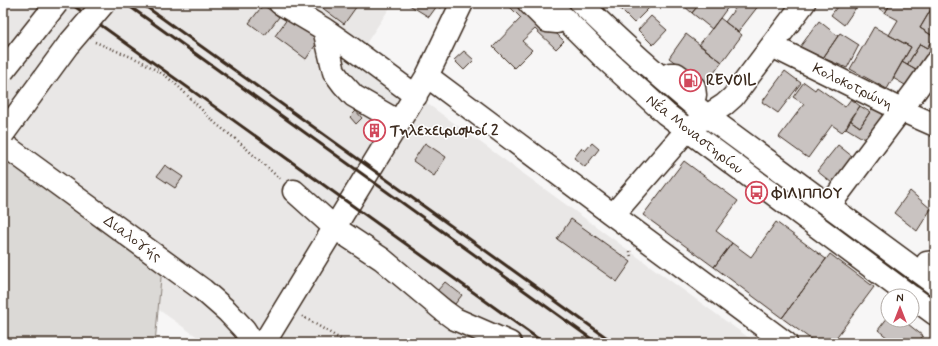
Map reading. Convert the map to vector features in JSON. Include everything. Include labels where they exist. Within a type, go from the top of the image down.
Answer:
[{"type":"main road","points":[[3,71],[57,3]]},
{"type":"main road","points":[[3,134],[68,45],[104,3]]},
{"type":"main road","points":[[280,3],[324,29],[416,96]]},
{"type":"main road","points":[[264,343],[416,96],[462,3]]},
{"type":"main road","points":[[529,3],[547,21],[553,13]]},
{"type":"main road","name":"Νέα Μοναστηρίου","points":[[581,3],[652,70],[707,116],[935,284]]},
{"type":"main road","points":[[612,215],[687,130],[724,106],[733,97],[804,3]]},
{"type":"main road","name":"Νέα Μοναστηρίου","points":[[553,13],[666,114],[899,288]]},
{"type":"main road","points":[[324,29],[334,72],[342,84],[354,96],[399,122]]},
{"type":"main road","name":"Κολοκοτρώνη","points":[[772,46],[935,125]]},
{"type":"main road","points":[[829,206],[902,110],[935,63]]},
{"type":"main road","points":[[670,74],[676,74],[694,87],[695,95]]},
{"type":"main road","points":[[427,76],[786,343]]},
{"type":"main road","name":"Διαλογής","points":[[3,144],[203,290],[227,311],[244,329],[253,343]]},
{"type":"main road","points":[[294,191],[335,228],[382,259],[455,319],[510,343]]},
{"type":"main road","name":"Νέα Μοναστηρίου","points":[[920,303],[935,314]]},
{"type":"path","points":[[26,3],[33,7]]},
{"type":"path","points":[[91,40],[141,61],[166,76],[215,123],[238,141],[274,174]]},
{"type":"path","points":[[286,307],[347,343]]},
{"type":"shaded area","points":[[3,3],[393,3],[359,54],[756,343],[206,343],[98,267],[3,139]]},
{"type":"shaded area","points":[[14,152],[163,256],[155,343],[3,343],[3,168]]},
{"type":"building","points":[[316,3],[359,3],[344,24]]},
{"type":"building","points":[[406,3],[445,3],[441,8],[437,6],[429,17]]},
{"type":"building","points":[[506,3],[525,3],[564,41],[556,49],[535,29],[522,41],[532,50],[514,68],[493,47],[521,18]]},
{"type":"building","points":[[614,3],[654,3],[634,23]]},
{"type":"building","points":[[683,3],[700,3],[692,13],[683,5]]},
{"type":"building","points":[[700,3],[731,3],[712,29],[692,13]]},
{"type":"building","points":[[739,3],[756,3],[759,5],[738,32],[725,22]]},
{"type":"building","points":[[840,3],[853,3],[857,6],[844,25],[831,15]]},
{"type":"building","points":[[879,3],[891,3],[885,13],[877,7]]},
{"type":"building","points":[[891,3],[935,3],[920,28],[934,37],[927,48],[920,44],[907,65],[902,62],[911,47],[889,35],[898,20],[885,13]]},
{"type":"building","points":[[935,3],[935,11],[931,9]]},
{"type":"building","points":[[263,5],[279,17],[265,35],[249,23]]},
{"type":"building","points":[[931,9],[935,11],[935,37],[920,28]]},
{"type":"building","points":[[290,15],[321,37],[306,59],[275,36]]},
{"type":"building","points":[[651,16],[667,30],[653,45],[638,30]]},
{"type":"building","points":[[720,18],[742,35],[722,62],[699,45]]},
{"type":"building","points":[[819,21],[838,36],[823,58],[800,47]]},
{"type":"building","points":[[874,27],[911,47],[887,89],[850,69]]},
{"type":"building","points":[[840,33],[859,45],[847,68],[823,58]]},
{"type":"building","points":[[686,34],[722,62],[705,85],[669,58]]},
{"type":"building","points":[[934,37],[935,55],[921,73],[907,65],[920,44],[927,48]]},
{"type":"building","points":[[464,51],[474,60],[464,70],[454,60]]},
{"type":"building","points":[[902,62],[921,73],[912,89],[893,78]]},
{"type":"building","points":[[785,71],[801,83],[778,113],[762,102]]},
{"type":"building","points":[[804,82],[815,90],[817,87],[845,107],[851,99],[860,106],[842,132],[832,125],[808,158],[779,137],[804,104],[793,97]]},
{"type":"building","points":[[860,106],[870,112],[860,127],[850,120]]},
{"type":"building","points":[[873,107],[890,118],[874,145],[846,128],[850,120],[860,127]]},
{"type":"building","points":[[356,111],[362,118],[356,124],[350,117]]},
{"type":"building","name":"Τηλεχειρισμοί 2","points":[[371,120],[386,131],[380,140],[365,129]]},
{"type":"building","points":[[425,143],[446,157],[434,176],[413,161]]},
{"type":"building","points":[[592,143],[599,149],[585,167],[574,158],[582,148],[585,151]]},
{"type":"building","points":[[838,145],[858,161],[837,187],[817,171]]},
{"type":"building","points":[[684,161],[738,201],[716,231],[732,243],[714,267],[643,215]]},
{"type":"building","points":[[165,165],[183,177],[175,188],[157,176]]},
{"type":"building","points":[[910,191],[931,209],[917,231],[894,213]]},
{"type":"building","points":[[571,219],[631,262],[617,282],[557,239]]},
{"type":"building","points":[[776,222],[826,259],[782,318],[714,267],[732,243],[751,257]]},
{"type":"building","points":[[830,254],[874,287],[832,343],[816,343],[782,318]]},
{"type":"building","points":[[445,282],[462,295],[455,304],[437,291]]},
{"type":"building","points":[[880,327],[913,328],[923,336],[917,343],[894,343],[878,330]]},
{"type":"railway","points":[[70,3],[544,343]]},
{"type":"railway","points":[[125,3],[597,343]]},
{"type":"railway","points":[[141,3],[614,343]]},
{"type":"place","name":"REVOIL","points":[[690,80]]},
{"type":"place","name":"Τηλεχειρισμοί 2","points":[[375,130]]},
{"type":"place","name":"ΦΙΛΙΠΠΟΥ","points":[[756,193]]}]
